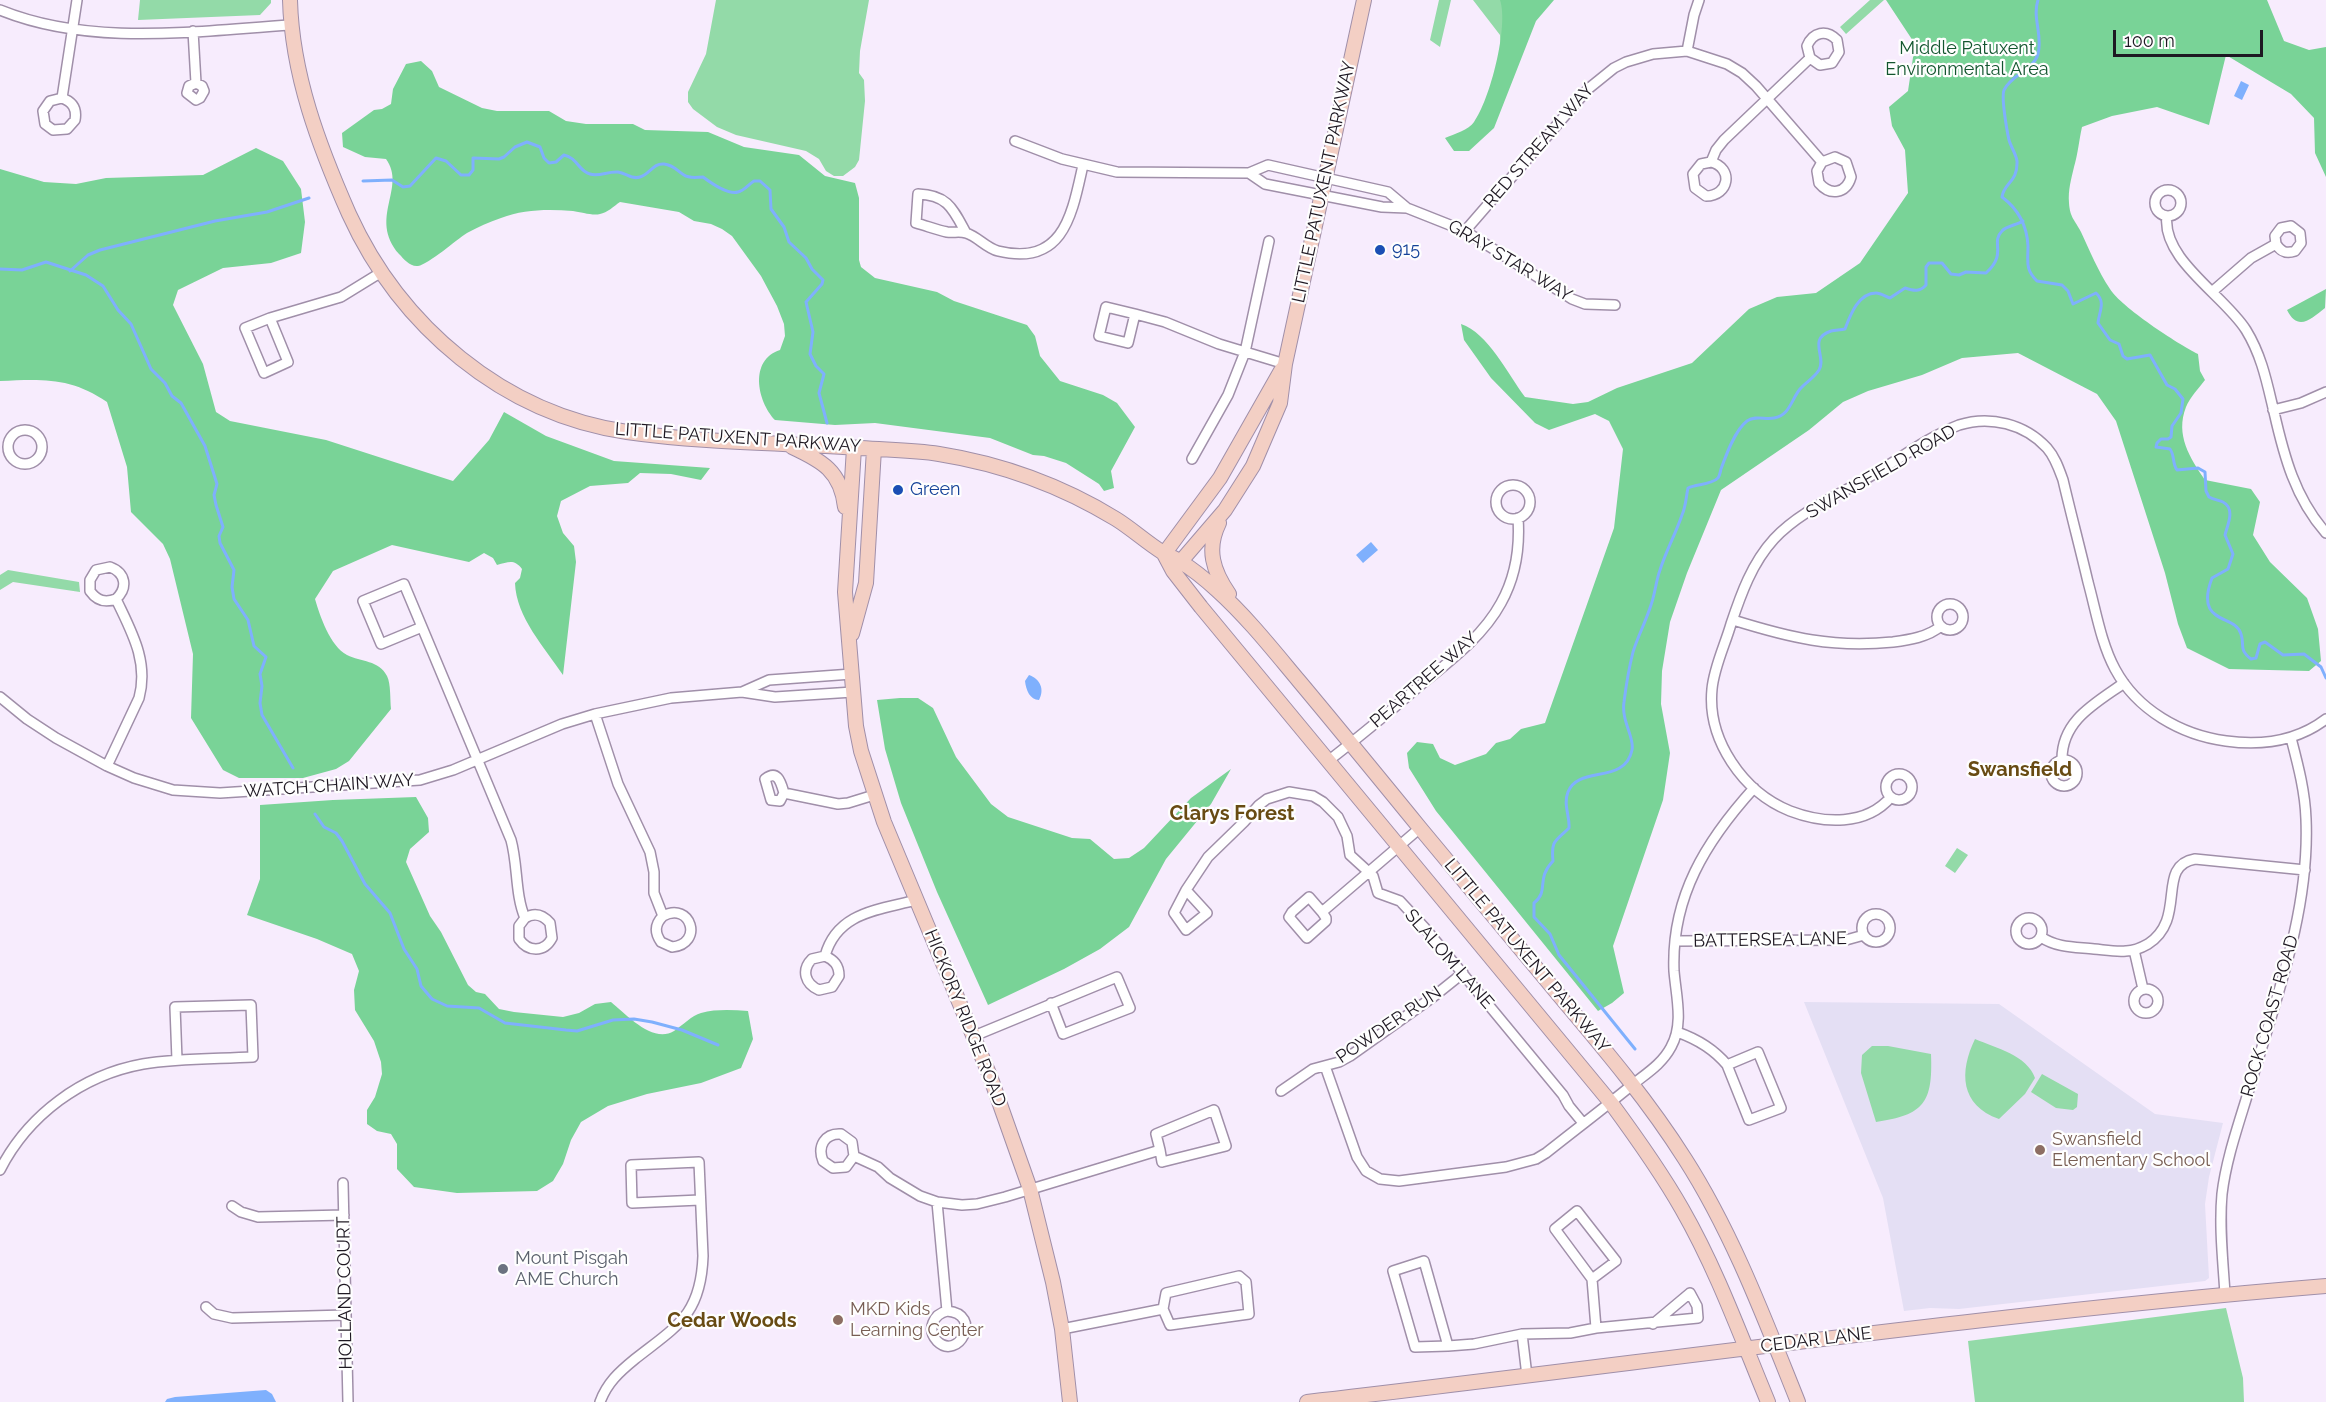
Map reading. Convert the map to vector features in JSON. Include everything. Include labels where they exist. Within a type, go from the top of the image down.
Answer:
[{"type":"street","points":[[62,98],[77,0]]},
{"type":"street","name":"LITTLE PATUXENT PARKWAY","points":[[290,0],[290,25],[296,60],[311,118],[363,244],[380,273],[418,321],[459,358],[502,388],[544,409],[590,424],[627,432],[908,451],[967,459],[1032,477],[1063,490],[1120,521],[1177,566],[1328,761],[1611,1102],[1641,1144],[1683,1210],[1722,1291],[1768,1402]]},
{"type":"street","name":"LITTLE PATUXENT PARKWAY","points":[[1177,566],[1225,510],[1253,466],[1281,403],[1285,364],[1364,0]]},
{"type":"street","points":[[1688,51],[1692,21],[1699,0]]},
{"type":"street","points":[[0,10],[48,24],[127,33],[290,25]]},
{"type":"street","points":[[193,31],[196,83]]},
{"type":"street","name":"RED STREAM WAY","points":[[1465,231],[1599,78],[1614,68],[1638,58],[1667,52],[1688,51],[1727,64],[1749,80],[1822,162]]},
{"type":"street","points":[[1711,162],[1716,150],[1724,141],[1810,58]]},
{"type":"street","points":[[1015,141],[1039,152],[1083,165],[1131,174],[1249,174]]},
{"type":"street","points":[[966,233],[950,232],[916,223],[918,194],[930,194],[944,199],[966,233],[994,250],[1030,254],[1042,249],[1060,236],[1068,224],[1083,165]]},
{"type":"street","name":"GRAY STAR WAY","points":[[1249,174],[1268,165],[1388,192],[1407,207],[1465,231],[1572,299],[1585,304],[1615,305]]},
{"type":"street","name":"GRAY STAR WAY","points":[[1249,174],[1265,184],[1382,207],[1407,207]]},
{"type":"street","points":[[2167,216],[2168,233],[2178,255],[2195,276],[2213,291],[2237,317],[2253,343],[2266,376],[2292,477],[2309,511],[2326,533]]},
{"type":"street","points":[[1192,459],[1228,395],[1245,352],[1269,241]]},
{"type":"street","points":[[2213,291],[2251,258],[2276,244]]},
{"type":"street","points":[[270,318],[288,362],[264,373],[245,328],[270,318],[341,297],[380,273]]},
{"type":"street","points":[[1135,314],[1128,343],[1099,336],[1106,307],[1135,314],[1165,322],[1219,344],[1285,364]]},
{"type":"street","name":"LITTLE PATUXENT PARKWAY","points":[[1164,554],[1220,478],[1285,364]]},
{"type":"street","points":[[2273,410],[2301,403],[2326,392]]},
{"type":"street","name":"SWANSFIELD ROAD","points":[[1891,797],[1872,814],[1843,820],[1807,817],[1787,810],[1754,788],[1733,764],[1716,731],[1712,715],[1712,686],[1733,620],[1753,568],[1774,539],[1788,527],[1958,426],[1972,422],[1998,422],[2023,429],[2048,449],[2055,460],[2063,480],[2100,630],[2115,669],[2141,702],[2162,718],[2197,735],[2238,743],[2291,738],[2326,719]]},
{"type":"street","points":[[784,444],[814,457],[832,472],[843,494],[848,532]]},
{"type":"street","name":"HICKORY RIDGE ROAD","points":[[854,448],[845,592],[856,726],[874,795],[974,1036],[1014,1139],[1030,1189],[1062,1329],[1070,1402]]},
{"type":"street","name":"HICKORY RIDGE ROAD","points":[[850,639],[866,583],[874,449]]},
{"type":"street","points":[[1225,510],[1214,533],[1213,562],[1221,582],[1252,626]]},
{"type":"street","name":"PEARTREE WAY","points":[[1328,761],[1465,648],[1490,620],[1501,604],[1510,583],[1519,537],[1518,518]]},
{"type":"street","name":"LITTLE PATUXENT PARKWAY","points":[[1177,566],[1216,589],[1252,626],[1633,1084],[1687,1162],[1709,1199],[1776,1345],[1798,1402]]},
{"type":"street","points":[[422,627],[381,644],[363,601],[404,584],[478,759],[511,840],[516,857],[520,908],[525,918]]},
{"type":"street","points":[[107,766],[139,698],[142,678],[138,645],[116,599]]},
{"type":"street","points":[[1733,620],[1803,640],[1847,644],[1874,644],[1918,637],[1941,626]]},
{"type":"street","name":"WATCH CHAIN WAY","points":[[742,692],[769,680],[852,674]]},
{"type":"street","points":[[2062,759],[2064,741],[2070,728],[2088,708],[2124,683]]},
{"type":"street","name":"WATCH CHAIN WAY","points":[[0,697],[27,719],[56,738],[134,778],[173,790],[220,793],[406,782],[435,776],[533,735],[595,714],[671,698],[742,692],[774,697],[853,692]]},
{"type":"street","points":[[595,714],[618,784],[650,852],[654,872],[654,893],[663,916]]},
{"type":"street","name":"ROCK COAST ROAD","points":[[2226,1294],[2220,1218],[2227,1167],[2288,958],[2301,903],[2305,870],[2304,792],[2291,738]]},
{"type":"street","points":[[1325,1066],[1357,1157],[1366,1171],[1380,1179],[1399,1181],[1523,1163],[1546,1153],[1665,1057],[1673,1045],[1677,1032],[1678,1008],[1674,971],[1675,941],[1682,902],[1697,864],[1722,825],[1754,788]]},
{"type":"street","name":"SLALOM LANE","points":[[1186,890],[1208,857],[1259,804],[1289,792],[1313,796],[1331,809],[1344,826],[1353,859],[1373,876],[1378,893],[1400,901],[1463,973],[1584,1123]]},
{"type":"street","points":[[784,793],[838,804],[874,795]]},
{"type":"street","points":[[1322,912],[1420,828]]},
{"type":"street","points":[[2041,937],[2057,945],[2125,952],[2152,941],[2166,927],[2174,875],[2181,864],[2188,860],[2305,870]]},
{"type":"street","points":[[825,956],[829,942],[843,924],[852,919],[916,900]]},
{"type":"street","name":"BATTERSEA LANE","points":[[1675,941],[1846,940],[1864,935]]},
{"type":"street","points":[[2134,950],[2143,988]]},
{"type":"street","name":"POWDER RUN","points":[[1281,1091],[1304,1074],[1350,1056],[1463,973]]},
{"type":"street","points":[[974,1036],[1051,1003],[1117,976],[1130,1008],[1063,1034],[1051,1003]]},
{"type":"street","points":[[0,1170],[14,1146],[32,1123],[74,1091],[122,1070],[177,1060],[253,1058],[251,1005],[176,1007],[177,1060]]},
{"type":"street","points":[[1677,1032],[1703,1043],[1727,1065],[1749,1120],[1781,1108],[1758,1052],[1727,1065]]},
{"type":"street","points":[[1214,1110],[1226,1146],[1162,1162],[1160,1150],[1156,1134],[1214,1110]]},
{"type":"street","points":[[854,1156],[878,1167],[904,1188],[937,1202],[977,1204],[1160,1150]]},
{"type":"street","points":[[600,1402],[613,1378],[686,1317],[697,1297],[703,1272],[699,1162],[631,1165],[632,1203],[700,1200]]},
{"type":"street","name":"HOLLAND COURT","points":[[343,1183],[348,1402]]},
{"type":"street","points":[[937,1202],[947,1311]]},
{"type":"street","points":[[232,1206],[240,1212],[258,1217],[344,1215]]},
{"type":"street","points":[[1592,1280],[1616,1261],[1577,1211],[1555,1229],[1592,1280],[1596,1328]]},
{"type":"street","points":[[1448,1346],[1424,1261],[1393,1270],[1415,1347],[1448,1346],[1474,1344],[1522,1334],[1570,1333],[1596,1328],[1653,1324],[1698,1318],[1697,1306],[1690,1293],[1653,1324]]},
{"type":"street","points":[[1239,1276],[1246,1282],[1249,1314],[1170,1325],[1163,1309],[1166,1293],[1239,1276]]},
{"type":"street","name":"CEDAR LANE","points":[[1307,1402],[1776,1345],[2226,1294],[2326,1286]]},
{"type":"street","points":[[206,1307],[214,1314],[232,1318],[346,1315]]},
{"type":"street","points":[[1062,1329],[1163,1309]]},
{"type":"street","points":[[1522,1334],[1527,1376]]},
{"type":"shaded area","name":"Swansfield Elementary School","points":[[1804,1002],[1999,1004],[2155,1114],[2223,1123],[2209,1177],[2205,1204],[2209,1278],[2205,1281],[1959,1309],[1930,1308],[1904,1311],[1883,1198]]},
{"type":"green space","points":[[140,0],[271,0],[271,3],[260,15],[138,20]]},
{"type":"green space","points":[[716,0],[869,0],[860,51],[859,73],[864,80],[865,101],[859,160],[855,167],[843,176],[834,176],[826,171],[819,159],[806,151],[736,135],[717,127],[693,109],[688,102],[688,92],[706,54]]},
{"type":"green space","points":[[1439,0],[1451,0],[1440,47],[1430,40]]},
{"type":"green space","points":[[1473,0],[1541,0],[1501,62],[1500,35]]},
{"type":"green space","points":[[1500,0],[1554,0],[1536,21],[1494,128],[1469,151],[1454,151],[1445,138],[1472,125],[1480,112],[1492,81],[1502,27]]},
{"type":"green space","name":"Middle Patuxent Environmental Area","points":[[1870,0],[1884,0],[1846,34],[1840,27]]},
{"type":"green space","points":[[1886,0],[2267,0],[2284,41],[2309,50],[2326,47],[2326,177],[2315,153],[2314,118],[2291,94],[2226,55],[2209,125],[2157,107],[2112,116],[2082,127],[2069,198],[2072,216],[2102,275],[2116,297],[2151,324],[2198,354],[2200,371],[2205,380],[2186,407],[2182,427],[2189,455],[2205,480],[2251,489],[2260,502],[2253,535],[2270,562],[2307,598],[2318,629],[2321,661],[2309,671],[2229,669],[2187,648],[2116,421],[2097,394],[2018,353],[1962,358],[1922,375],[1868,391],[1843,402],[1809,430],[1721,490],[1687,573],[1670,622],[1662,671],[1661,704],[1670,753],[1663,800],[1613,946],[1624,993],[1598,1011],[1436,811],[1409,768],[1407,753],[1417,742],[1433,744],[1440,758],[1455,765],[1486,754],[1496,743],[1510,739],[1521,729],[1545,723],[1614,528],[1623,449],[1609,421],[1595,414],[1549,430],[1535,423],[1491,378],[1464,340],[1461,324],[1471,329],[1489,345],[1525,397],[1573,404],[1588,402],[1617,388],[1692,363],[1749,309],[1777,297],[1816,293],[1860,263],[1908,193],[1905,150],[1892,126],[1889,107],[1908,91],[1915,44]]},
{"type":"green space","points":[[421,61],[432,71],[439,87],[482,108],[497,111],[549,111],[566,121],[586,124],[633,124],[645,130],[708,132],[744,147],[799,155],[825,176],[855,183],[859,198],[861,267],[875,278],[937,292],[954,301],[1027,325],[1035,336],[1040,356],[1060,381],[1103,395],[1117,403],[1135,427],[1111,471],[1114,488],[1104,491],[1099,484],[1066,463],[1033,455],[990,438],[875,423],[835,425],[775,420],[764,402],[759,382],[764,362],[770,355],[780,350],[785,336],[784,324],[777,306],[761,276],[732,236],[711,224],[694,221],[679,212],[620,202],[605,212],[597,214],[555,210],[519,213],[492,221],[467,233],[423,264],[415,266],[410,264],[390,241],[387,228],[393,181],[386,159],[365,157],[343,147],[342,133],[374,110],[391,104],[393,89],[406,64]]},
{"type":"green space","points":[[256,148],[283,161],[301,189],[305,222],[301,253],[271,263],[223,268],[178,290],[173,305],[203,364],[216,412],[230,421],[326,440],[453,481],[489,440],[504,412],[546,436],[614,461],[710,468],[701,480],[671,474],[640,473],[628,483],[590,486],[561,501],[557,516],[563,533],[574,546],[576,562],[563,675],[533,632],[520,608],[515,583],[520,578],[522,569],[514,563],[497,565],[493,558],[484,553],[469,562],[392,545],[333,571],[315,599],[323,622],[341,651],[375,664],[384,671],[389,683],[391,709],[349,761],[336,769],[303,778],[239,778],[223,770],[191,718],[193,654],[170,559],[163,544],[131,512],[127,467],[107,402],[81,388],[56,381],[0,381],[0,169],[44,182],[76,184],[106,178],[203,175]]},
{"type":"green space","points":[[2326,289],[2325,308],[2320,312],[2300,322],[2291,317],[2287,310]]},
{"type":"green space","points":[[8,570],[79,582],[80,592],[13,582],[0,590],[0,575]]},
{"type":"green space","points":[[918,698],[933,708],[956,757],[991,804],[1008,817],[1072,838],[1090,839],[1114,859],[1129,858],[1144,848],[1191,798],[1231,769],[1211,804],[1166,859],[1129,927],[1100,949],[1064,969],[988,1005],[937,892],[901,803],[885,749],[877,700]]},
{"type":"green space","points":[[416,797],[428,818],[429,832],[410,849],[406,862],[430,916],[441,932],[468,985],[476,992],[485,994],[499,1009],[563,1017],[579,1013],[595,1004],[611,1002],[632,1020],[658,1034],[674,1031],[701,1013],[718,1010],[748,1011],[753,1039],[741,1068],[701,1083],[647,1094],[608,1106],[581,1122],[553,1181],[537,1191],[457,1193],[414,1187],[397,1169],[397,1144],[391,1134],[377,1131],[367,1124],[367,1110],[375,1097],[382,1074],[381,1062],[374,1041],[355,1010],[354,990],[359,971],[352,954],[317,939],[247,915],[260,879],[260,805]]},
{"type":"green space","points":[[1957,848],[1968,855],[1955,873],[1945,866]]},
{"type":"green space","points":[[1975,1039],[2018,1058],[2031,1070],[2035,1078],[2025,1094],[1999,1119],[1986,1113],[1977,1105],[1966,1086],[1967,1063]]},
{"type":"green space","points":[[1872,1046],[1888,1046],[1931,1054],[1930,1084],[1927,1095],[1915,1110],[1892,1119],[1876,1122],[1861,1073],[1862,1055]]},
{"type":"green space","points":[[2042,1074],[2078,1094],[2077,1107],[2073,1110],[2056,1108],[2031,1092]]},
{"type":"green space","points":[[2226,1308],[2243,1378],[2244,1402],[1975,1402],[1968,1341]]},
{"type":"water","points":[[2241,81],[2249,85],[2242,100],[2234,96]]},
{"type":"water","points":[[1371,542],[1378,550],[1363,563],[1356,555]]},
{"type":"water","points":[[1029,675],[1040,685],[1042,692],[1039,700],[1033,698],[1027,691],[1025,681]]},
{"type":"water","points":[[266,1390],[272,1394],[276,1402],[165,1402],[175,1397]]},
{"type":"waterway","points":[[2038,0],[2036,7],[2038,54],[2032,65],[2012,80],[2003,94],[2008,136],[2016,156],[2017,168],[2002,197],[2013,207],[2024,224],[2029,269],[2037,281],[2062,285],[2068,291],[2073,304],[2096,293],[2101,300],[2098,323],[2110,340],[2119,344],[2123,356],[2127,359],[2150,355],[2167,385],[2175,389],[2183,399],[2181,413],[2172,426],[2171,437],[2161,439],[2156,447],[2170,449],[2177,470],[2198,468],[2205,472],[2206,491],[2209,497],[2223,502],[2229,509],[2230,518],[2225,535],[2233,554],[2228,569],[2212,578],[2208,593],[2208,604],[2212,611],[2237,628],[2241,634],[2243,650],[2251,659],[2256,658],[2260,644],[2265,642],[2283,655],[2304,654],[2321,667],[2326,678]]},
{"type":"waterway","points":[[363,181],[392,180],[403,187],[410,186],[436,158],[446,161],[461,175],[469,175],[473,170],[473,158],[499,159],[515,147],[527,142],[540,147],[544,158],[549,163],[556,162],[564,155],[593,175],[618,172],[637,178],[657,165],[664,164],[686,176],[703,177],[729,192],[740,191],[754,181],[760,181],[770,190],[771,209],[784,227],[789,242],[806,258],[812,269],[823,280],[806,302],[813,332],[810,354],[816,366],[824,374],[819,393],[827,423]]},
{"type":"waterway","points":[[70,271],[88,255],[100,250],[215,221],[267,212],[309,198]]},
{"type":"waterway","points":[[1635,1049],[1559,955],[1550,934],[1534,917],[1534,903],[1541,894],[1545,874],[1553,861],[1553,845],[1569,828],[1566,801],[1573,784],[1581,779],[1611,772],[1628,761],[1632,750],[1632,740],[1624,709],[1630,664],[1647,617],[1662,563],[1683,512],[1688,488],[1712,482],[1718,478],[1731,443],[1747,421],[1754,418],[1774,418],[1784,414],[1800,389],[1819,370],[1821,365],[1820,339],[1831,331],[1845,329],[1856,306],[1864,297],[1876,293],[1890,298],[1905,288],[1921,289],[1926,285],[1926,267],[1929,263],[1942,263],[1951,274],[1986,273],[1996,260],[1999,235],[2006,228],[2023,221]]},
{"type":"waterway","points":[[0,269],[22,270],[46,262],[86,275],[103,286],[118,310],[131,324],[151,369],[165,383],[172,396],[181,403],[205,446],[217,484],[214,495],[223,527],[219,536],[220,543],[234,570],[232,587],[234,599],[248,620],[254,646],[266,657],[260,674],[262,715],[293,768]]},
{"type":"waterway","points":[[315,814],[324,827],[336,833],[365,884],[390,913],[404,949],[417,969],[421,986],[432,999],[447,1006],[479,1008],[505,1023],[566,1030],[577,1031],[613,1020],[634,1019],[682,1030],[718,1045]]},
{"type":"place","name":"915","points":[[1380,250]]},
{"type":"place","name":"Green","points":[[898,490]]},
{"type":"place","name":"Swansfield Elementary School","points":[[2040,1150]]},
{"type":"place","name":"Mount Pisgah AME Church","points":[[503,1269]]},
{"type":"place","name":"MKD Kids Learning Center","points":[[838,1320]]},
{"type":"district","name":"Swansfield","points":[[2020,770]]},
{"type":"district","name":"Clarys Forest","points":[[1232,814]]},
{"type":"district","name":"Cedar Woods","points":[[732,1321]]}]
